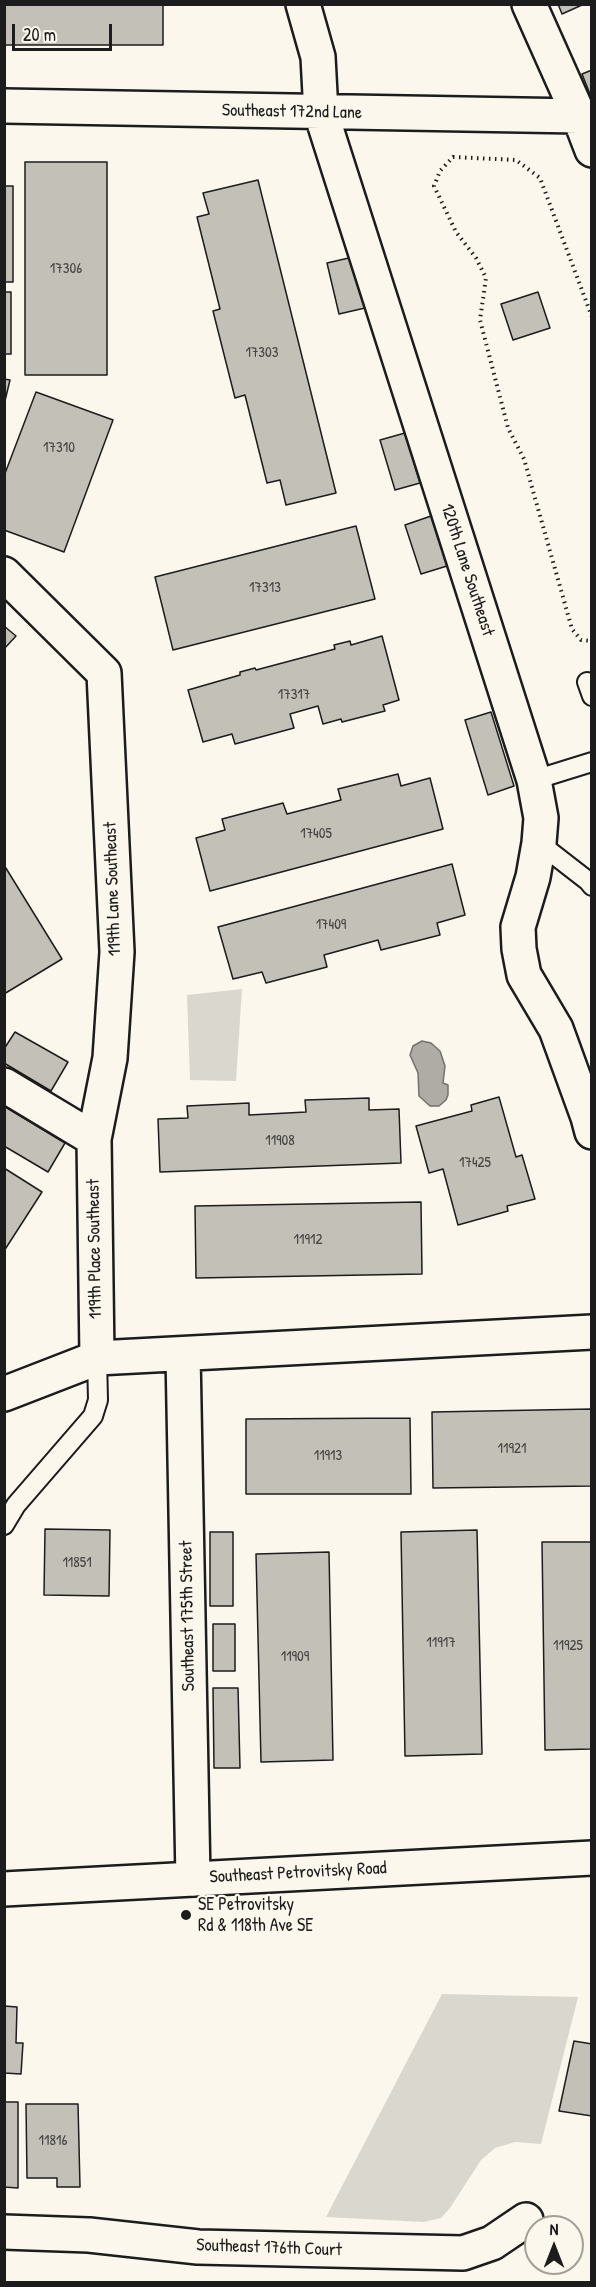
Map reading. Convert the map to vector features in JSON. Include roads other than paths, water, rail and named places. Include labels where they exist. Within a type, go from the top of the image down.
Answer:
[{"type":"street","name":"120th Lane Southeast","points":[[303,4],[318,57],[321,113],[534,780],[541,818],[539,843],[533,877],[518,927],[519,949],[524,975],[556,1029],[590,1117]]},
{"type":"street","points":[[529,4],[579,116],[591,150]]},
{"type":"street","name":"Southeast 172nd Lane","points":[[4,106],[579,116]]},
{"type":"street","name":"119th Lane Southeast","points":[[4,574],[104,673],[117,952],[110,1058],[94,1139]]},
{"type":"street","points":[[4,1086],[94,1139]]},
{"type":"street","name":"119th Place Southeast","points":[[94,1139],[97,1358]]},
{"type":"street","points":[[4,1394],[97,1358],[591,1332]]},
{"type":"street","name":"Southeast 175th Street","points":[[183,1354],[194,1879]]},
{"type":"street","name":"Southeast Petrovitsky Road","points":[[4,1889],[591,1858]]},
{"type":"street","name":"Southeast 176th Court","points":[[4,2232],[89,2235],[198,2247],[463,2253],[492,2243],[524,2221]]},
{"type":"lane","points":[[534,780],[591,762]]},
{"type":"lane","points":[[539,843],[588,881],[591,886]]},
{"type":"lane","points":[[4,1525],[16,1505],[93,1416],[98,1400],[97,1358]]},
{"type":"place","name":"SE Petrovitsky Rd & 118th Ave SE","points":[[186,1915]]}]
